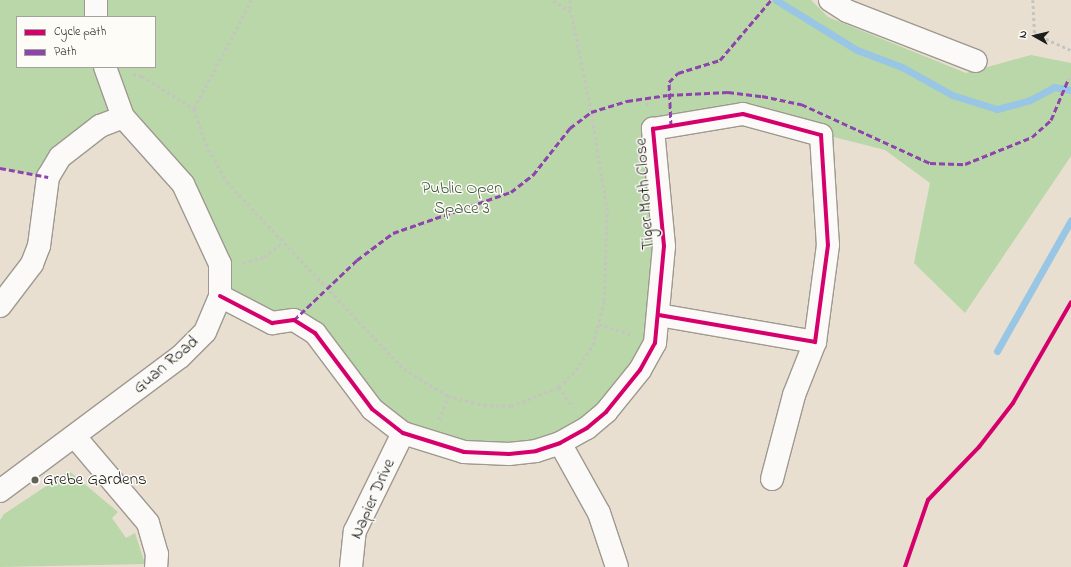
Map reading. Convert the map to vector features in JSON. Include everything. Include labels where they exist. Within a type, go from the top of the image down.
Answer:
[{"type":"street","points":[[96,0],[96,16]]},
{"type":"street","points":[[830,0],[847,11],[976,61]]},
{"type":"street","name":"Guan Road","points":[[0,491],[76,438],[180,357],[205,332],[220,296],[220,264],[183,184],[123,117],[106,73]]},
{"type":"street","name":"Tiger Moth Close","points":[[220,296],[272,323],[294,320],[315,333],[372,409],[403,433],[464,452],[509,454],[560,443],[587,428],[606,412],[640,370],[655,343],[659,315],[664,246],[653,129],[743,114],[821,135],[828,245],[815,342]]},
{"type":"street","points":[[0,306],[34,258],[48,177],[60,157],[100,126],[123,117]]},
{"type":"street","points":[[659,315],[815,342],[794,395],[772,479]]},
{"type":"street","name":"Napier Drive","points":[[351,567],[355,531],[403,433]]},
{"type":"street","points":[[76,438],[148,523],[157,554],[156,567]]},
{"type":"street","points":[[560,443],[599,513],[617,567]]},
{"type":"path","points":[[194,110],[252,0]]},
{"type":"path","points":[[551,0],[571,12]]},
{"type":"path","points":[[106,73],[142,76],[194,110],[206,144],[227,182],[282,243],[404,369],[448,396],[484,405],[510,406],[539,397],[559,387],[576,370],[593,345],[599,324],[608,252],[607,211],[570,0]]},
{"type":"path","points":[[1033,0],[1035,34],[1071,50]]},
{"type":"path","points":[[1068,80],[1071,74]]},
{"type":"path","points":[[220,264],[249,263],[264,257],[282,243]]},
{"type":"path","points":[[599,324],[655,343]]},
{"type":"green space","name":"Public Open Space 3","points":[[0,0],[811,0],[828,17],[966,73],[1031,55],[1071,63],[1071,156],[965,313],[914,263],[930,183],[885,150],[743,114],[653,129],[659,315],[623,392],[536,451],[403,433],[315,333],[220,296],[183,184],[123,117],[48,177],[0,168]]},
{"type":"green space","points":[[69,471],[118,512],[112,518],[126,538],[135,533],[145,564],[0,567],[0,520],[4,514]]},
{"type":"waterway","points":[[776,0],[857,50],[902,67],[952,95],[997,109],[1030,100],[1054,87],[1071,90]]},
{"type":"waterway","points":[[997,351],[1071,220]]},
{"type":"marked path","points":[[671,126],[669,82],[678,73],[720,60],[771,0]]},
{"type":"marked path","points":[[294,320],[357,260],[393,233],[511,192],[533,175],[570,128],[591,112],[627,101],[668,95],[728,92],[762,96],[801,104],[930,163],[965,164],[1032,137],[1051,120],[1068,80]]},
{"type":"marked path","points":[[0,168],[48,177]]},
{"type":"cycle path","points":[[220,296],[272,323],[294,320],[315,333],[372,409],[403,433],[464,452],[509,454],[536,451],[560,443],[587,428],[606,412],[640,370],[655,343],[664,246],[653,129],[743,114],[821,135],[828,245],[815,342],[659,315]]},
{"type":"cycle path","points":[[905,567],[928,500],[979,447],[1013,403],[1071,302]]},
{"type":"place","name":"Grebe Gardens","points":[[35,480]]}]
